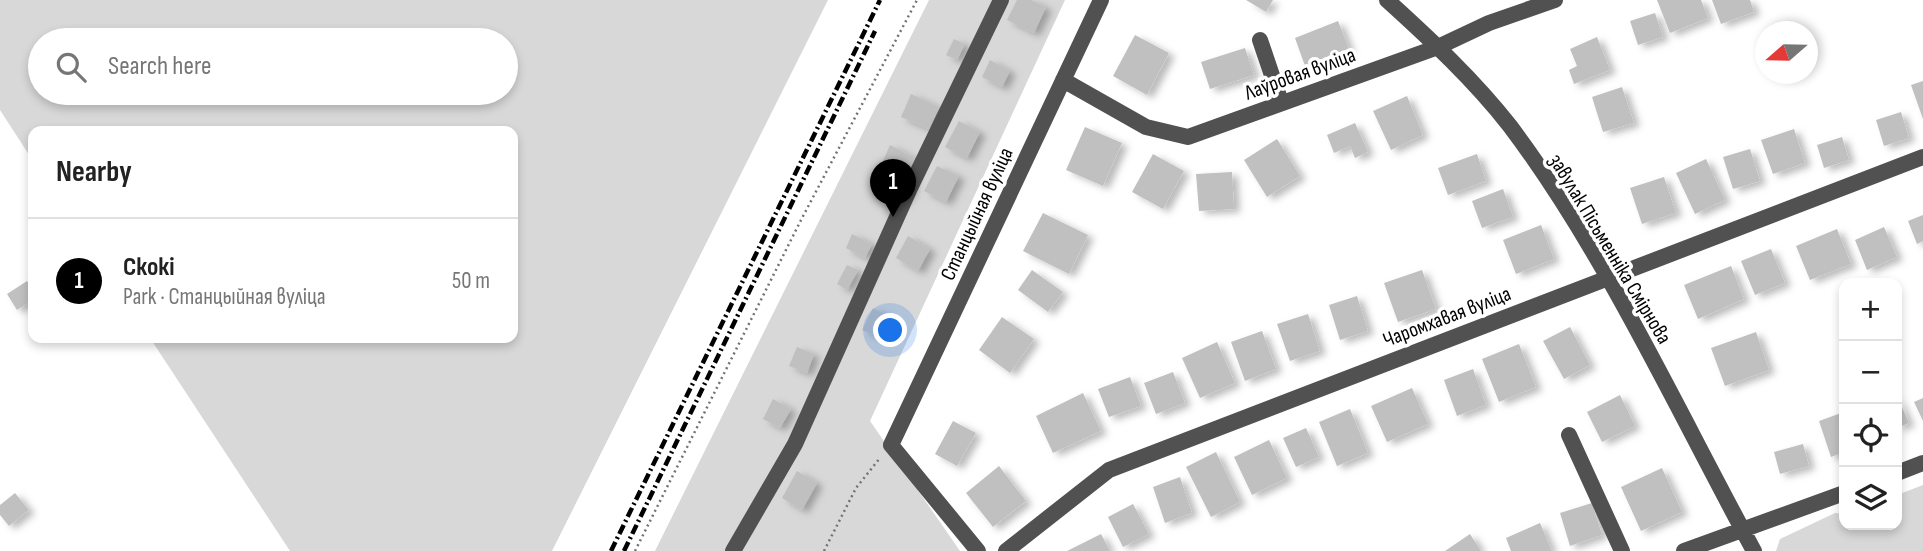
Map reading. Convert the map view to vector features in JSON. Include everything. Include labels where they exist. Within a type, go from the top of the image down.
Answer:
[{"type":"street","points":[[733,551],[795,444],[910,188],[1001,0]]},
{"type":"street","name":"Станцыйная вуліца","points":[[891,445],[1101,0]]},
{"type":"street","name":"завулак Пісьменніка Смірнова","points":[[1387,0],[1438,47],[1509,125],[1566,208],[1607,278],[1754,551]]},
{"type":"street","name":"Лаўровая вуліца","points":[[1063,80],[1146,127],[1188,137],[1438,47],[1489,23],[1555,0]]},
{"type":"street","points":[[1260,40],[1281,102]]},
{"type":"street","name":"Чаромхавая вуліца","points":[[1006,551],[1109,470],[1923,157]]},
{"type":"street","points":[[1569,435],[1622,551]]},
{"type":"street","points":[[891,445],[978,551]]},
{"type":"street","points":[[1902,471],[1923,463]]},
{"type":"street","points":[[1684,551],[1743,532],[1839,495]]},
{"type":"path","points":[[635,551],[801,220],[917,0]]},
{"type":"path","points":[[824,551],[856,488],[891,445]]},
{"type":"shaded area","points":[[0,0],[828,0],[552,551],[290,551],[153,343],[518,343],[518,126],[28,126],[28,153],[0,110]]},
{"type":"shaded area","points":[[929,0],[1065,0],[870,421],[960,551],[655,551]]},
{"type":"shaded area","points":[[1923,485],[1923,551],[1776,551],[1780,539],[1835,513],[1839,513],[1839,530],[1902,530],[1902,493]]},
{"type":"building","points":[[1017,0],[1031,0],[1046,7],[1034,33],[1007,20]]},
{"type":"building","points":[[1246,0],[1273,0],[1266,12]]},
{"type":"building","points":[[1657,0],[1701,0],[1708,18],[1670,33]]},
{"type":"building","points":[[1712,0],[1750,0],[1754,12],[1721,24]]},
{"type":"building","points":[[1655,13],[1663,37],[1638,45],[1630,21]]},
{"type":"building","points":[[1338,21],[1349,49],[1305,66],[1295,38]]},
{"type":"building","points":[[1135,35],[1169,53],[1147,95],[1113,76]]},
{"type":"building","points":[[1597,37],[1610,70],[1574,84],[1569,70],[1577,66],[1570,49]]},
{"type":"building","points":[[954,39],[965,44],[957,60],[946,55]]},
{"type":"building","points":[[1245,48],[1254,75],[1210,89],[1201,62]]},
{"type":"building","points":[[990,60],[1010,71],[1002,87],[982,77]]},
{"type":"building","points":[[1923,81],[1923,119],[1911,85]]},
{"type":"building","points":[[1622,87],[1634,123],[1603,132],[1592,97]]},
{"type":"building","points":[[911,94],[939,107],[929,129],[901,117]]},
{"type":"building","points":[[1407,96],[1423,135],[1391,150],[1373,111]]},
{"type":"building","points":[[1901,112],[1909,138],[1884,146],[1876,120]]},
{"type":"building","points":[[959,121],[980,132],[967,158],[945,147]]},
{"type":"building","points":[[1355,123],[1368,152],[1355,158],[1350,146],[1334,153],[1327,135]]},
{"type":"building","points":[[1085,127],[1122,143],[1103,186],[1066,170]]},
{"type":"building","points":[[1794,129],[1805,163],[1773,174],[1761,140]]},
{"type":"building","points":[[1842,137],[1849,160],[1824,168],[1817,145]]},
{"type":"building","points":[[1277,139],[1300,176],[1267,197],[1244,160]]},
{"type":"building","points":[[890,145],[915,158],[907,175],[882,163]]},
{"type":"building","points":[[1750,149],[1760,181],[1733,189],[1723,157]]},
{"type":"building","points":[[1153,154],[1184,171],[1163,209],[1132,192]]},
{"type":"building","points":[[1477,154],[1486,181],[1448,195],[1438,168]]},
{"type":"building","points":[[1706,159],[1725,200],[1695,214],[1676,173]]},
{"type":"building","points":[[937,166],[959,176],[946,202],[924,191]]},
{"type":"building","points":[[1232,172],[1234,209],[1199,211],[1196,174]]},
{"type":"building","points":[[1664,177],[1676,213],[1642,224],[1630,188]]},
{"type":"building","points":[[1503,189],[1513,217],[1482,228],[1472,201]]},
{"type":"building","points":[[1043,213],[1088,235],[1069,274],[1023,251]]},
{"type":"building","points":[[1923,215],[1923,241],[1917,244],[1908,221]]},
{"type":"building","points":[[1541,225],[1554,259],[1516,274],[1503,240]]},
{"type":"building","points":[[1884,227],[1897,257],[1867,270],[1855,240]]},
{"type":"building","points":[[1837,229],[1851,264],[1810,280],[1796,246]]},
{"type":"building","points":[[852,234],[872,244],[865,258],[846,248]]},
{"type":"building","points":[[908,236],[930,249],[918,271],[896,258]]},
{"type":"building","points":[[1771,249],[1785,283],[1755,295],[1741,261]]},
{"type":"building","points":[[847,265],[858,270],[847,290],[837,284]]},
{"type":"building","points":[[1731,266],[1744,299],[1698,319],[1684,285]]},
{"type":"building","points":[[1032,270],[1063,292],[1048,312],[1018,290]]},
{"type":"building","points":[[1422,270],[1436,309],[1398,322],[1384,283]]},
{"type":"building","points":[[28,282],[28,303],[17,310],[7,294]]},
{"type":"building","points":[[1357,296],[1368,331],[1340,340],[1329,305]]},
{"type":"building","points":[[873,308],[890,316],[880,338],[862,330]]},
{"type":"building","points":[[1308,314],[1320,351],[1290,361],[1277,324]]},
{"type":"building","points":[[1002,317],[1034,339],[1010,373],[979,350]]},
{"type":"building","points":[[1570,327],[1590,365],[1564,379],[1543,341]]},
{"type":"building","points":[[1262,331],[1276,369],[1245,381],[1231,342]]},
{"type":"building","points":[[1756,332],[1769,370],[1725,386],[1711,348]]},
{"type":"building","points":[[1217,342],[1235,383],[1200,398],[1182,358]]},
{"type":"building","points":[[1519,344],[1536,387],[1499,402],[1482,359]]},
{"type":"building","points":[[797,347],[814,354],[807,373],[789,366]]},
{"type":"building","points":[[1473,369],[1486,405],[1457,416],[1444,380]]},
{"type":"building","points":[[1173,372],[1185,403],[1156,414],[1144,383]]},
{"type":"building","points":[[1130,377],[1141,406],[1109,417],[1098,389]]},
{"type":"building","points":[[1412,388],[1428,424],[1387,442],[1371,406]]},
{"type":"building","points":[[1083,393],[1101,431],[1053,453],[1036,416]]},
{"type":"building","points":[[1620,395],[1635,426],[1602,442],[1587,412]]},
{"type":"building","points":[[1923,398],[1923,421],[1914,402]]},
{"type":"building","points":[[773,399],[791,409],[780,428],[763,419]]},
{"type":"building","points":[[1902,407],[1909,423],[1902,426]]},
{"type":"building","points":[[1350,409],[1368,453],[1337,466],[1319,422]]},
{"type":"building","points":[[1839,414],[1839,454],[1831,457],[1819,421]]},
{"type":"building","points":[[953,421],[976,433],[957,466],[935,454]]},
{"type":"building","points":[[1306,428],[1319,457],[1296,467],[1283,438]]},
{"type":"building","points":[[1269,440],[1287,478],[1252,495],[1234,457]]},
{"type":"building","points":[[1803,444],[1809,466],[1780,474],[1774,452]]},
{"type":"building","points":[[1216,452],[1240,502],[1211,517],[1186,467]]},
{"type":"building","points":[[999,466],[1026,501],[993,527],[966,493]]},
{"type":"building","points":[[1662,468],[1682,512],[1641,531],[1621,487]]},
{"type":"building","points":[[797,471],[817,483],[802,510],[782,498]]},
{"type":"building","points":[[1180,477],[1192,513],[1165,523],[1153,487]]},
{"type":"building","points":[[15,493],[29,510],[9,526],[0,515],[0,505]]},
{"type":"building","points":[[1592,503],[1602,535],[1570,546],[1560,513]]},
{"type":"building","points":[[1133,504],[1149,534],[1123,547],[1108,517]]},
{"type":"building","points":[[1540,523],[1552,551],[1511,551],[1506,538]]},
{"type":"building","points":[[1101,534],[1110,551],[1067,551]]},
{"type":"building","points":[[1470,534],[1481,551],[1445,551]]},
{"type":"railway","points":[[611,551],[880,0]]},
{"type":"railway","points":[[624,551],[875,31]]},
{"type":"place","name":"Скокі","points":[[893,217]]}]
